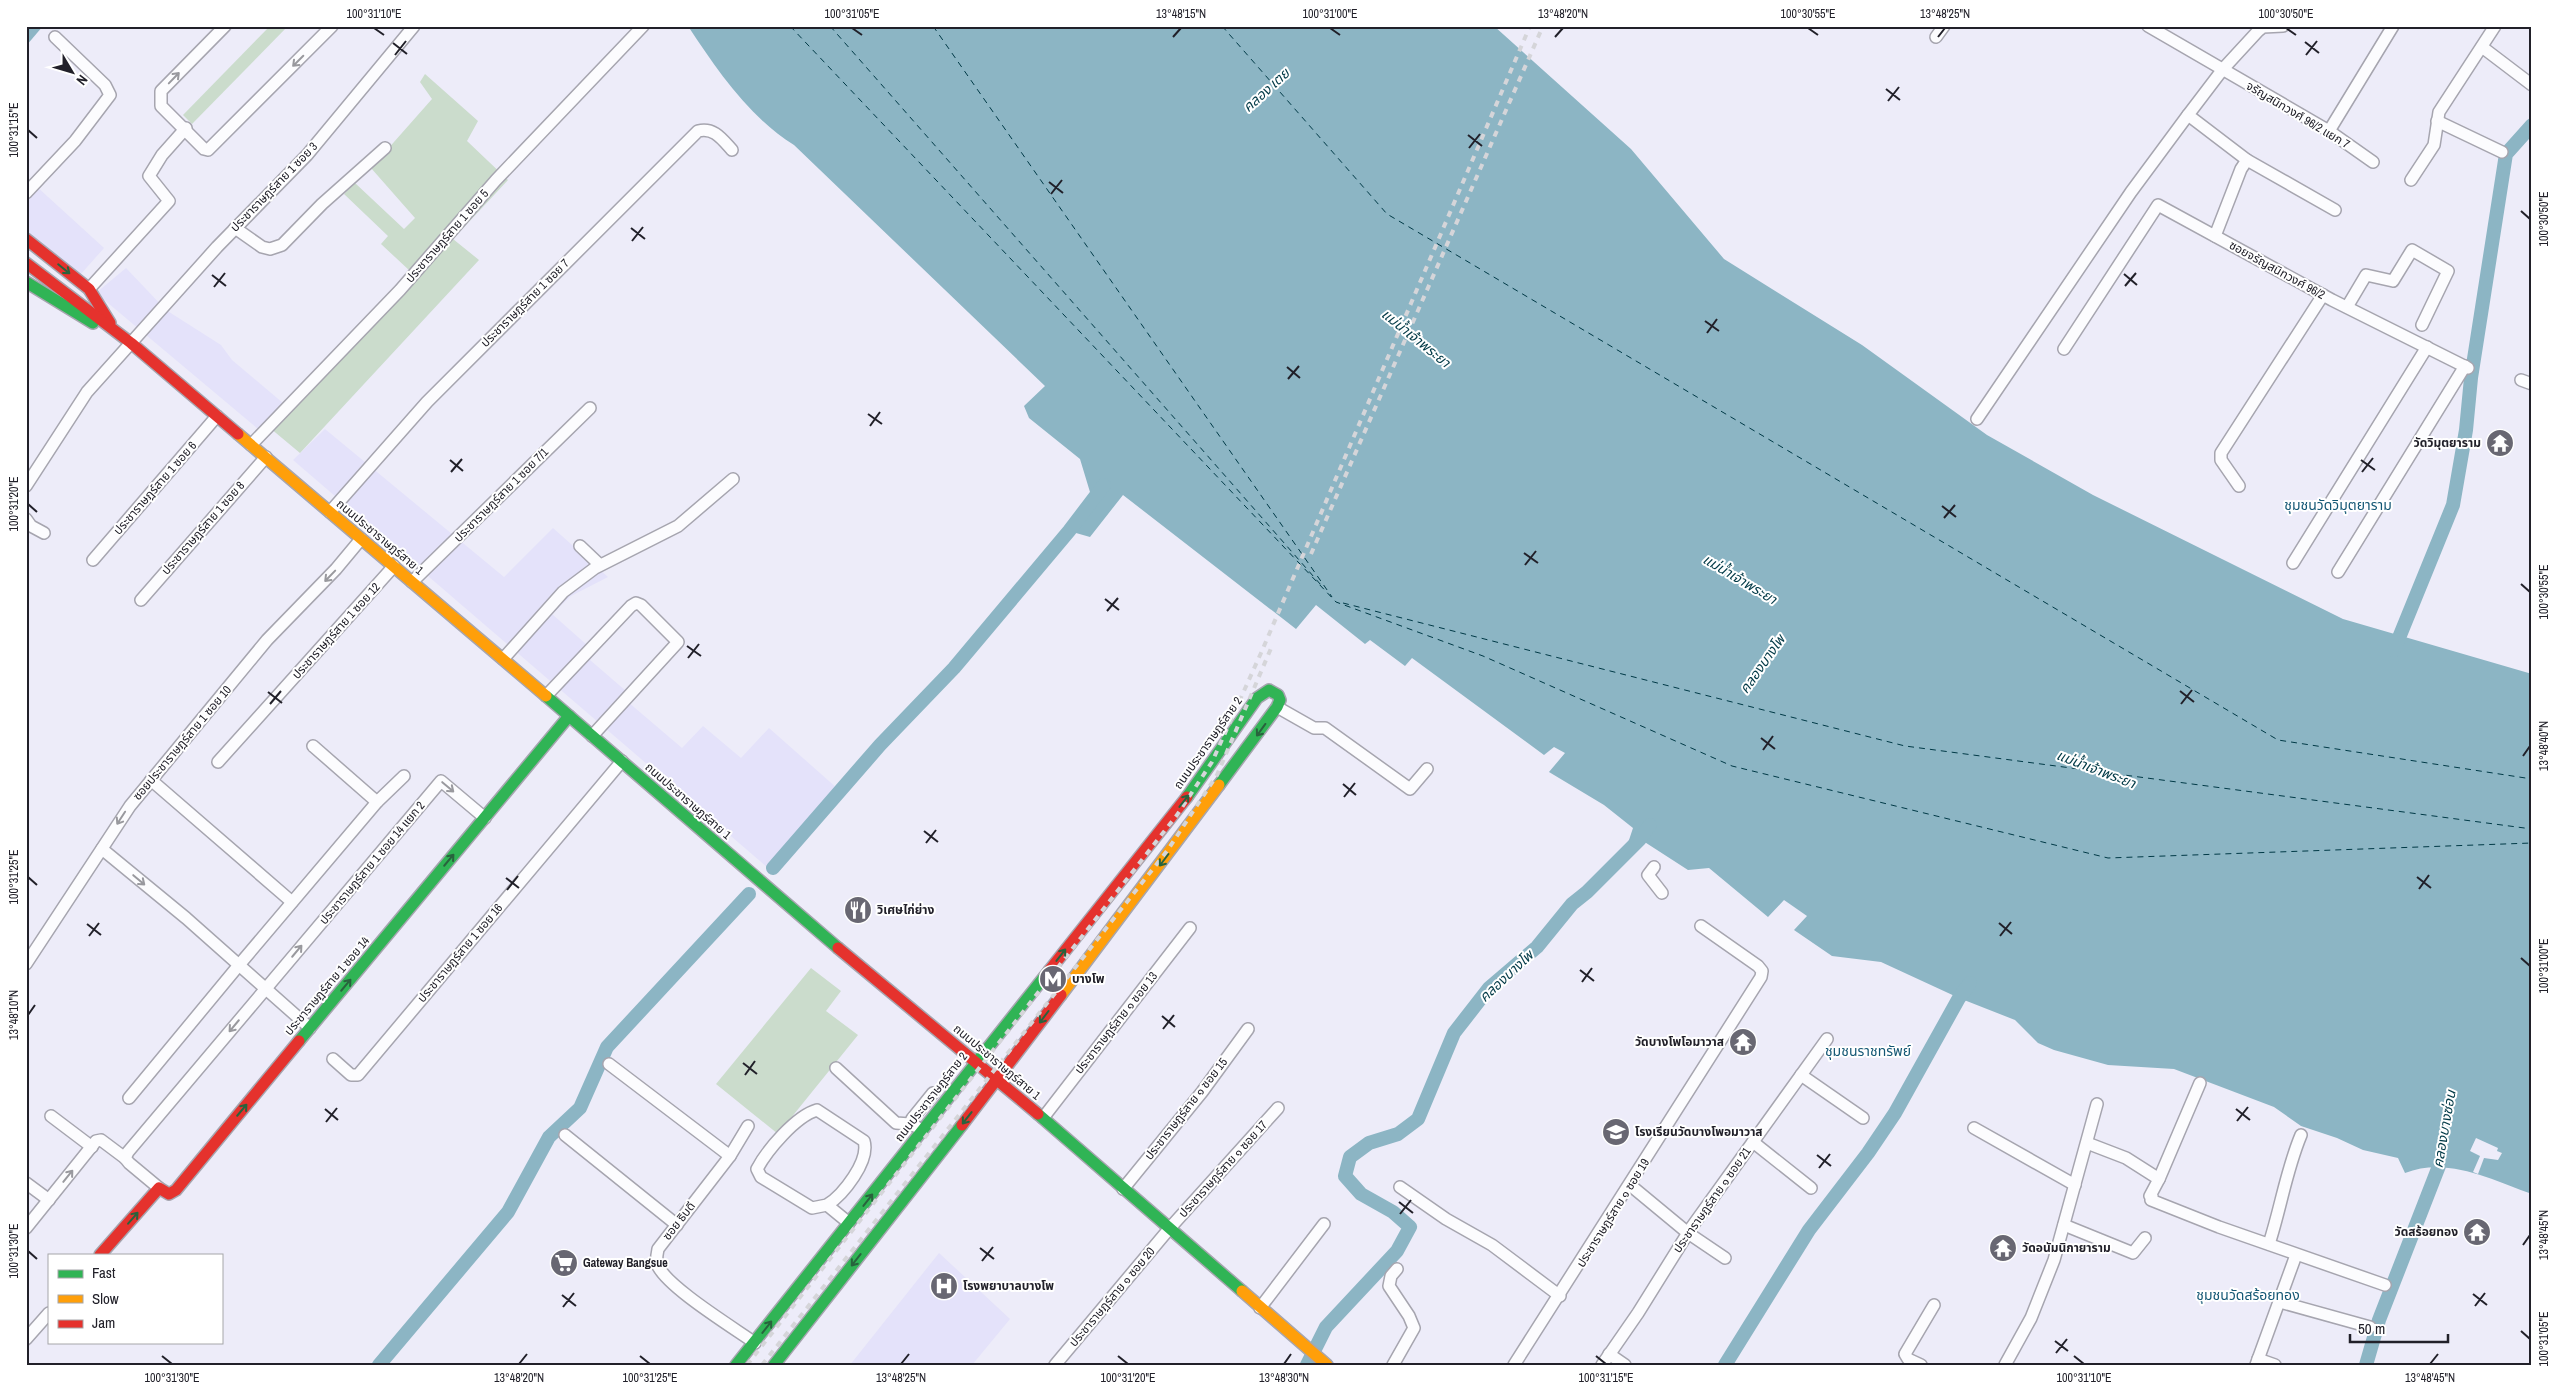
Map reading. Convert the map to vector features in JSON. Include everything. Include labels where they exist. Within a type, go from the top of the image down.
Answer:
[{"type":"main road","points":[[26,238],[89,289],[104,311],[112,329]]},
{"type":"main road","name":"ถนนประชาราษฎร์สาย 1","points":[[26,263],[131,343],[266,457],[570,716],[821,935],[1042,1118],[1323,1361]]},
{"type":"main road","points":[[26,282],[75,314],[112,329]]},
{"type":"main road","name":"ถนนประชาราษฎร์สาย 2","points":[[736,1365],[1193,790],[1257,698],[1263,692],[1274,692],[1280,700],[1278,707]]},
{"type":"main road","points":[[774,1365],[997,1080],[1278,707]]},
{"type":"main road","name":"ประชาราษฎร์สาย 1 ซอย 14","points":[[159,1188],[169,1194],[176,1190],[570,716]]},
{"type":"main road","points":[[101,1254],[159,1188]]},
{"type":"street","points":[[225,26],[161,91],[161,106],[186,128],[204,149],[211,148],[332,26]]},
{"type":"street","name":"ประชาราษฎร์สาย 1 ซอย 3","points":[[26,486],[87,392],[235,228],[255,210],[306,155],[414,26]]},
{"type":"street","name":"ประชาราษฎร์สาย 1 ซอย 5","points":[[251,445],[400,290],[496,180],[643,26]]},
{"type":"street","points":[[1936,36],[1944,26]]},
{"type":"street","name":"จรัญสนิทวงศ์ 96/2 แยก 7","points":[[2148,26],[2329,131],[2373,162]]},
{"type":"street","points":[[1977,419],[2131,192],[2223,69],[2263,27],[2283,26]]},
{"type":"street","points":[[2329,131],[2393,26]]},
{"type":"street","points":[[2411,180],[2434,145],[2439,112],[2495,26]]},
{"type":"street","points":[[26,193],[75,140],[110,95],[105,85],[55,37]]},
{"type":"street","points":[[2482,47],[2532,85]]},
{"type":"street","points":[[2188,115],[2247,160],[2335,210]]},
{"type":"street","points":[[2437,121],[2502,152]]},
{"type":"street","points":[[89,289],[169,201],[148,176],[162,155],[186,128]]},
{"type":"street","name":"ประชาราษฎร์สาย 1 ซอย 7","points":[[330,512],[427,402],[698,130],[714,131],[732,150]]},
{"type":"street","points":[[235,228],[262,247],[270,250],[282,245],[322,204],[385,148]]},
{"type":"street","name":"ซอยจรัญสนิทวงศ์ 96/2","points":[[2247,160],[2215,236],[2322,295],[2466,367],[2338,572]]},
{"type":"street","points":[[2064,348],[2158,205],[2215,236]]},
{"type":"street","points":[[2347,307],[2366,275],[2393,280],[2412,250],[2448,272],[2422,324]]},
{"type":"street","points":[[2239,486],[2220,460],[2221,453],[2322,295]]},
{"type":"street","points":[[2292,563],[2427,347]]},
{"type":"street","name":"ประชาราษฎร์สาย 1 ซอย 7/1","points":[[412,582],[590,408]]},
{"type":"street","name":"ประชาราษฎร์สาย 1 ซอย 6","points":[[93,560],[217,416]]},
{"type":"street","name":"ประชาราษฎร์สาย 1 ซอย 8","points":[[141,600],[266,457]]},
{"type":"street","points":[[503,659],[564,592],[600,565],[678,526],[733,479]]},
{"type":"street","points":[[26,519],[31,526],[44,533]]},
{"type":"street","name":"ซอยประชาราษฎร์สาย 1 ซอย 10","points":[[26,964],[130,806],[267,640],[336,569],[361,538]]},
{"type":"street","points":[[580,546],[600,565]]},
{"type":"street","name":"ประชาราษฎร์สาย 1 ซอย 12","points":[[218,762],[394,566]]},
{"type":"street","points":[[546,696],[631,606],[636,603],[641,605],[678,642],[592,736]]},
{"type":"street","points":[[1278,707],[1314,728],[1325,728],[1410,789],[1427,769]]},
{"type":"street","points":[[313,746],[377,802]]},
{"type":"street","name":"ประชาราษฎร์สาย 1 ซอย 16","points":[[333,1059],[351,1075],[358,1075],[622,761]]},
{"type":"street","points":[[129,1098],[238,965],[377,802],[404,776]]},
{"type":"street","points":[[151,780],[292,902]]},
{"type":"street","name":"ประชาราษฎร์สาย 1 ซอย 14 แยก 2","points":[[266,989],[441,781],[484,818]]},
{"type":"street","points":[[102,849],[310,1028]]},
{"type":"street","points":[[1654,867],[1648,875],[1662,894]]},
{"type":"street","name":"ประชาราษฎร์สาย ๑ ซอย 19","points":[[1514,1365],[1560,1296],[1761,977],[1762,971],[1758,966],[1700,926]]},
{"type":"street","name":"ประชาราษฎร์สาย ๑ ซอย 13","points":[[1042,1118],[1190,928]]},
{"type":"street","points":[[125,1158],[266,989]]},
{"type":"street","name":"ประชาราษฎร์สาย ๑ ซอย 15","points":[[1123,1189],[1202,1092],[1248,1029]]},
{"type":"street","name":"ประชาราษฎร์สาย ๑ ซอย 21","points":[[1602,1365],[1688,1233],[1827,1040]]},
{"type":"street","points":[[609,1064],[730,1156]]},
{"type":"street","points":[[836,1068],[896,1123],[910,1124],[922,1131]]},
{"type":"street","points":[[1801,1075],[1862,1118]]},
{"type":"street","points":[[2200,1083],[2150,1196],[2152,1197],[2151,1200],[2296,1255],[2385,1285]]},
{"type":"street","points":[[910,1124],[918,1110],[933,1093]]},
{"type":"street","points":[[2005,1365],[2032,1318],[2054,1260],[2097,1104]]},
{"type":"street","name":"ประชาราษฎร์สาย ๑ ซอย 17","points":[[1169,1229],[1278,1108]]},
{"type":"street","points":[[817,1110],[864,1141],[866,1148],[865,1156],[846,1188],[837,1199],[827,1205],[812,1208],[761,1177],[757,1169],[761,1161],[794,1124],[807,1113],[817,1110]]},
{"type":"street","points":[[51,1116],[92,1146]]},
{"type":"street","name":"ซอย ธิบดี","points":[[748,1126],[730,1156],[658,1249],[657,1263],[663,1274],[671,1282],[755,1343]]},
{"type":"street","points":[[1974,1128],[2075,1185]]},
{"type":"street","points":[[565,1135],[676,1225]]},
{"type":"street","points":[[2269,1244],[2281,1208],[2288,1166],[2300,1135]]},
{"type":"street","points":[[26,1228],[92,1146],[101,1140],[159,1188]]},
{"type":"street","points":[[1753,1142],[1811,1188]]},
{"type":"street","points":[[2086,1143],[2126,1158],[2159,1179]]},
{"type":"street","points":[[26,1183],[49,1200]]},
{"type":"street","points":[[1630,1185],[1688,1233],[1725,1258]]},
{"type":"street","points":[[1400,1187],[1446,1219],[1492,1245],[1560,1296]]},
{"type":"street","points":[[827,1205],[849,1223]]},
{"type":"street","points":[[1260,1308],[1324,1224]]},
{"type":"street","points":[[2064,1225],[2133,1253],[2145,1238]]},
{"type":"street","name":"ประชาราษฎร์สาย ๑ ซอย 20","points":[[1055,1365],[1169,1229]]},
{"type":"street","points":[[2275,1365],[2257,1362],[2296,1255]]},
{"type":"street","points":[[1393,1365],[1414,1328],[1409,1316],[1389,1286],[1390,1276],[1397,1269]]},
{"type":"street","points":[[2280,1302],[2370,1327]]},
{"type":"street","points":[[1921,1365],[1908,1358],[1905,1354],[1915,1333],[1934,1305]]},
{"type":"street","points":[[26,1339],[48,1314]]},
{"type":"street","points":[[1609,1354],[1625,1365]]},
{"type":"shaded area","points":[[36,186],[104,248],[80,275],[26,234],[26,196]]},
{"type":"shaded area","points":[[126,268],[166,310],[221,345],[232,360],[283,403],[258,429],[96,293]]},
{"type":"shaded area","points":[[325,429],[504,577],[553,528],[608,577],[571,596],[552,614],[596,653],[590,660],[633,697],[628,702],[682,748],[703,726],[741,758],[769,728],[838,789],[768,868],[293,460]]},
{"type":"shaded area","name":"โรงพยาบาลบางโพ","points":[[939,1253],[1010,1319],[972,1365],[850,1365]]},
{"type":"green space","points":[[270,26],[288,26],[192,124],[183,115]]},
{"type":"green space","points":[[425,74],[478,121],[467,141],[508,180],[453,239],[479,260],[300,453],[264,423],[410,271],[381,244],[388,236],[344,194],[355,183],[404,229],[415,218],[371,168],[432,99],[420,82]]},
{"type":"green space","points":[[811,968],[841,991],[826,1011],[858,1035],[778,1134],[716,1084]]},
{"type":"water","points":[[26,26],[43,26],[26,46]]},
{"type":"water","points":[[688,26],[1494,26],[1631,149],[1724,259],[1862,345],[1987,435],[2093,495],[2343,619],[2532,674],[2532,1194],[2486,1177],[2453,1168],[2421,1168],[2405,1173],[2398,1158],[2363,1150],[2337,1138],[2301,1126],[2274,1107],[2174,1069],[2108,1065],[2054,1050],[2038,1043],[2015,1020],[1959,998],[1881,962],[1832,956],[1794,930],[1807,916],[1784,900],[1768,917],[1709,868],[1688,870],[1640,839],[1628,843],[1633,828],[1604,805],[1549,772],[1565,753],[1554,747],[1544,755],[1412,658],[1405,666],[1370,640],[1365,644],[1316,605],[1296,629],[1123,495],[1090,537],[1069,531],[1079,526],[1093,502],[1080,459],[1029,418],[1024,406],[1045,386],[794,145],[778,134],[748,107],[722,76]]},
{"type":"pier","points":[[2476,1138],[2498,1148],[2497,1151],[2502,1153],[2498,1160],[2484,1158],[2478,1174],[2473,1172],[2480,1156],[2470,1151]]},
{"type":"waterway","points":[[2394,650],[2453,505],[2466,430],[2471,378],[2506,154],[2532,125]]},
{"type":"waterway","points":[[773,868],[880,745],[954,668],[1069,531],[1104,485]]},
{"type":"waterway","name":"คลองบางโพ","points":[[1307,1365],[1326,1327],[1397,1251],[1410,1227],[1393,1212],[1361,1194],[1345,1176],[1350,1157],[1369,1143],[1398,1134],[1418,1119],[1454,1033],[1489,988],[1537,947],[1572,904],[1587,892],[1640,839],[1650,825]]},
{"type":"waterway","points":[[379,1365],[508,1212],[549,1137],[580,1108],[607,1047],[749,894]]},
{"type":"waterway","points":[[1725,1365],[1809,1230],[1868,1153],[1895,1113],[1959,998],[1970,983]]},
{"type":"waterway","name":"คลองบางซ่อน","points":[[2366,1365],[2379,1320],[2439,1166],[2441,1150]]},
{"type":"ferry route","points":[[790,26],[1336,602],[1483,656],[1732,766],[2108,858],[2532,843]]},
{"type":"ferry route","points":[[830,26],[1321,585]]},
{"type":"ferry route","points":[[933,26],[1332,597]]},
{"type":"ferry route","points":[[1222,26],[1387,214],[2278,740],[2532,779]]},
{"type":"ferry route","points":[[1343,603],[1905,746],[2532,829]]},
{"type":"railway","points":[[747,1365],[1177,815],[1212,762],[1261,653],[1530,26]]},
{"type":"railway","points":[[1311,554],[1543,26]]},
{"type":"railway","points":[[762,1365],[1167,851],[1217,775],[1272,646]]},
{"type":"traffic: fast","points":[[26,282],[93,323]]},
{"type":"traffic: fast","points":[[1187,797],[1257,698],[1269,690],[1278,695],[1280,700],[1277,707],[1219,785]]},
{"type":"traffic: fast","points":[[546,696],[838,948]]},
{"type":"traffic: fast","points":[[299,1041],[569,716]]},
{"type":"traffic: fast","points":[[736,1365],[1049,971]]},
{"type":"traffic: fast","points":[[1038,1114],[1242,1291]]},
{"type":"traffic: fast","points":[[774,1365],[962,1125]]},
{"type":"traffic: slow","points":[[238,434],[546,696]]},
{"type":"traffic: slow","points":[[1061,995],[1219,785]]},
{"type":"traffic: slow","points":[[1242,1291],[1327,1365]]},
{"type":"traffic: jam","points":[[26,239],[89,289],[110,323]]},
{"type":"traffic: jam","points":[[26,263],[131,343],[238,434]]},
{"type":"traffic: jam","points":[[1049,971],[1187,797]]},
{"type":"traffic: jam","points":[[838,948],[1038,1114]]},
{"type":"traffic: jam","points":[[962,1125],[1061,995]]},
{"type":"traffic: jam","points":[[101,1254],[159,1188],[169,1194],[176,1190],[299,1041]]},
{"type":"place","name":"วัดวิมุตยาราม","points":[[2500,443]]},
{"type":"place","name":"วิเศษไก่ย่าง","points":[[858,910]]},
{"type":"place","name":"บางโพ","points":[[1053,979]]},
{"type":"place","name":"วัดบางโพโอมาวาส","points":[[1743,1042]]},
{"type":"place","name":"โรงเรียนวัดบางโพอมาวาส","points":[[1616,1132]]},
{"type":"place","name":"วัดสร้อยทอง","points":[[2477,1232]]},
{"type":"place","name":"วัดอนัมนิกายาราม","points":[[2003,1248]]},
{"type":"place","name":"Gateway Bangsue","points":[[564,1263]]},
{"type":"place","name":"โรงพยาบาลบางโพ","points":[[944,1286]]},
{"type":"district","name":"ชุมชนวัดวิมุตยาราม","points":[[2338,505]]},
{"type":"district","name":"ชุมชนราชทรัพย์","points":[[1868,1051]]},
{"type":"district","name":"ชุมชนวัดสร้อยทอง","points":[[2248,1295]]},
{"type":"water label","name":"คลอง เตย","points":[[1266,90]]},
{"type":"water label","name":"แม่น้ำเจ้าพระยา","points":[[1416,338]]},
{"type":"water label","name":"แม่น้ำเจ้าพระยา","points":[[1740,579]]},
{"type":"water label","name":"แม่น้ำเจ้าพระยา","points":[[2096,769]]}]
